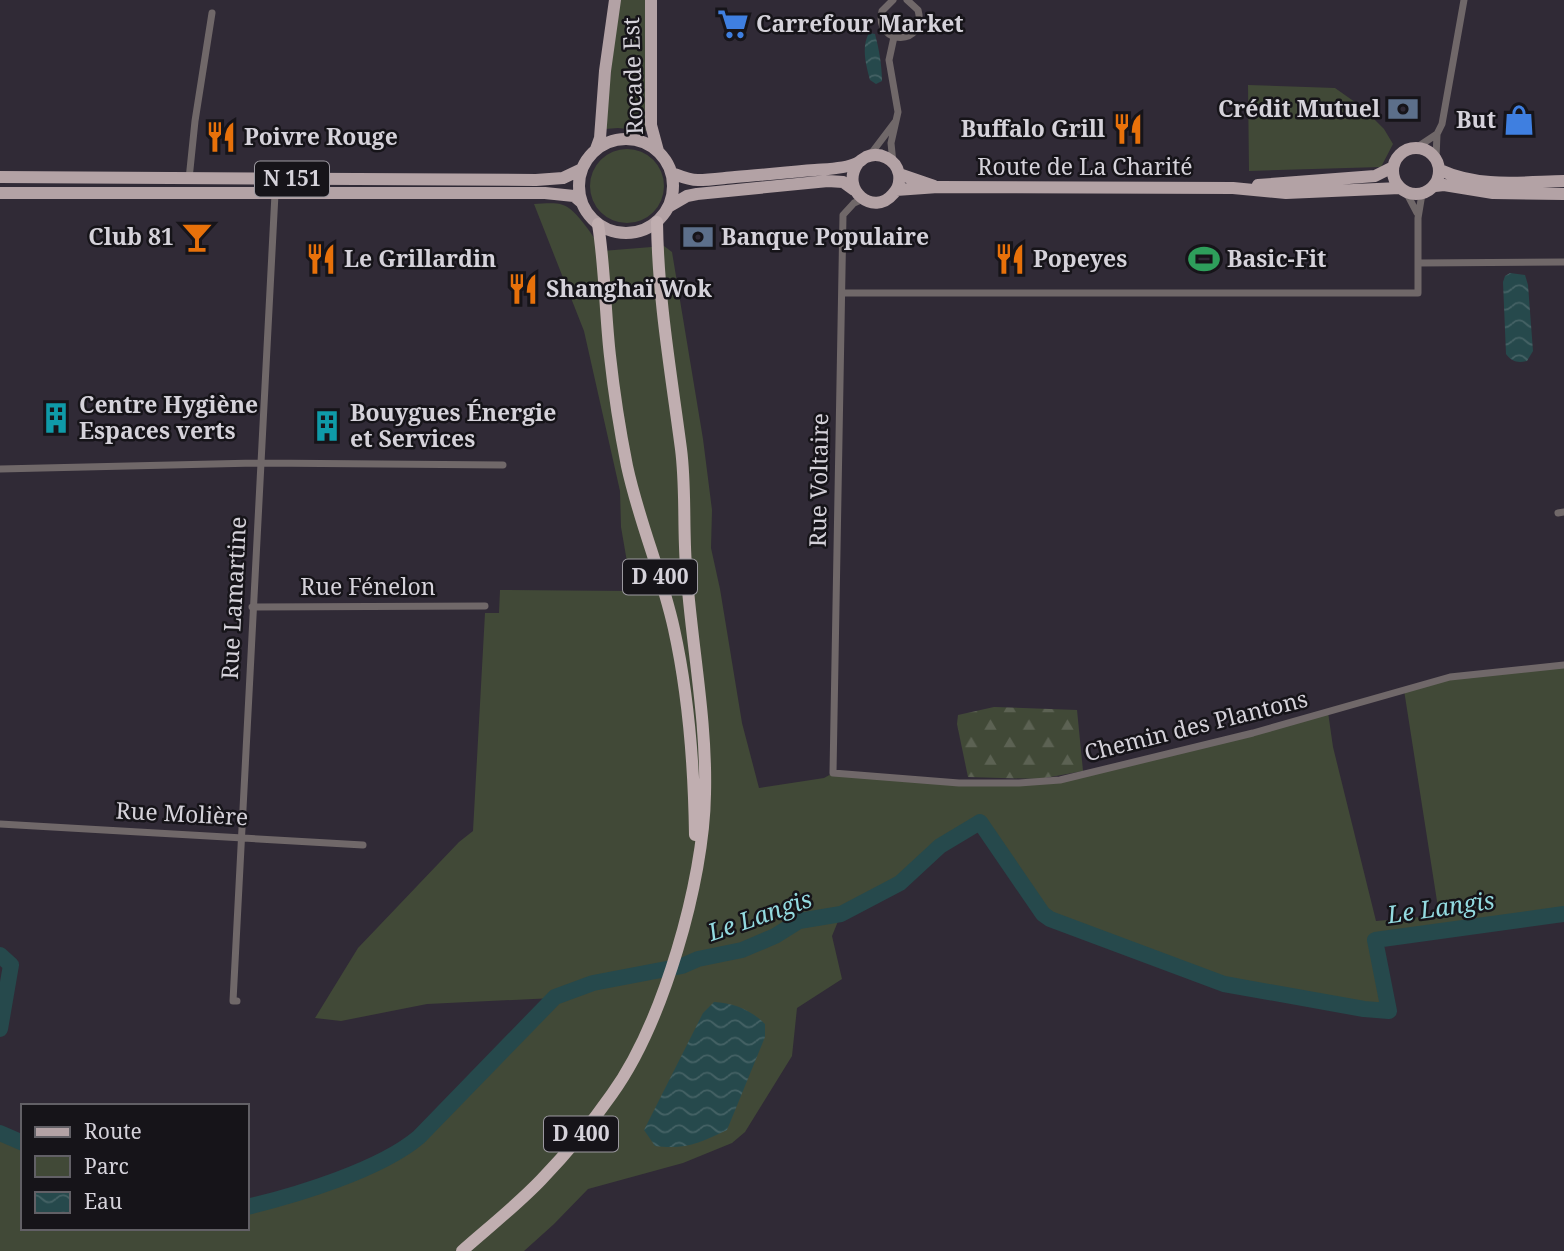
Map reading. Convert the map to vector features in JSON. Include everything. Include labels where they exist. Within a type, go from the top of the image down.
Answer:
[{"type":"highway","name":"D 400","points":[[462,1251],[540,1181],[614,1092],[641,1044],[664,989],[688,908],[703,831],[703,733],[685,564],[686,521],[681,452],[660,295],[657,222]]},
{"type":"highway","name":"D 400","points":[[598,224],[610,358],[627,464],[640,517],[671,617],[685,684],[692,750],[696,867]]},
{"type":"main road","name":"Rocade Est","points":[[596,149],[600,138],[605,71],[615,0]]},
{"type":"main road","name":"Rocade Est","points":[[651,0],[651,125],[658,150]]},
{"type":"main road","points":[[634,139],[658,150],[672,173],[673,191],[668,207],[657,222],[643,230],[628,233],[612,231],[598,224],[581,202],[579,179],[582,169],[596,149],[608,142],[634,139]]},
{"type":"main road","points":[[1564,181],[1504,183],[1458,178],[1438,164],[1427,150],[1416,148],[1401,153],[1393,167],[1394,178],[1403,190],[1422,194],[1435,186],[1444,185],[1493,193],[1564,194]]},
{"type":"main road","points":[[668,207],[687,196],[697,194],[808,183],[843,182],[872,202],[883,201],[896,190],[896,169],[882,156],[870,156],[858,163],[830,169],[698,180],[672,173]]},
{"type":"main road","points":[[858,163],[852,174],[858,194]]},
{"type":"main road","points":[[1435,186],[1438,164]]},
{"type":"main road","name":"Route de La Charité","points":[[1233,188],[1284,181],[1375,176],[1393,167]]},
{"type":"main road","name":"N 151","points":[[0,177],[536,180],[563,178],[582,169]]},
{"type":"main road","name":"Route de La Charité","points":[[896,169],[937,187]]},
{"type":"main road","name":"Route de La Charité","points":[[896,190],[937,187],[1233,188],[1286,193],[1403,190]]},
{"type":"main road","name":"N 151","points":[[0,193],[545,193],[574,196],[581,202]]},
{"type":"street","points":[[891,0],[880,17],[884,29],[894,37],[907,37],[917,29],[919,23],[918,10],[907,0]]},
{"type":"street","points":[[1438,164],[1437,134],[1445,114],[1464,0]]},
{"type":"street","points":[[189,179],[212,13]]},
{"type":"street","points":[[894,37],[889,61],[898,112],[891,149],[896,169]]},
{"type":"street","points":[[870,156],[895,122]]},
{"type":"street","points":[[1416,148],[1437,134]]},
{"type":"street","points":[[842,293],[1418,293],[1418,218],[1416,207],[1403,190]]},
{"type":"street","name":"Rue Lamartine","points":[[237,1001],[233,1001],[275,194]]},
{"type":"street","name":"Rue Voltaire","points":[[833,773],[843,215],[858,194]]},
{"type":"street","points":[[1418,218],[1422,194]]},
{"type":"street","points":[[1419,262],[1564,262]]},
{"type":"street","points":[[0,468],[261,463],[503,465]]},
{"type":"street","name":"Rue Fénelon","points":[[252,607],[485,606]]},
{"type":"street","name":"Chemin des Plantons","points":[[833,773],[959,783],[1060,780],[1253,733],[1450,677],[1564,665]]},
{"type":"street","name":"Rue Molière","points":[[0,824],[362,845]]},
{"type":"green space","points":[[618,0],[648,0],[647,131],[605,129]]},
{"type":"green space","points":[[1248,85],[1335,88],[1362,107],[1384,129],[1393,144],[1381,167],[1249,171]]},
{"type":"green space","points":[[627,149],[641,152],[653,160],[661,172],[664,186],[661,200],[653,212],[641,220],[627,223],[613,220],[601,212],[593,200],[590,186],[593,172],[601,160],[613,152]]},
{"type":"green space","points":[[534,204],[563,205],[574,212],[602,251],[664,246],[672,252],[703,439],[712,510],[711,548],[742,723],[759,788],[824,778],[833,773],[959,783],[1040,783],[1328,712],[1333,747],[1376,921],[1432,916],[1439,914],[1404,690],[1450,677],[1564,665],[1564,914],[1376,940],[1389,1011],[1364,1009],[1224,984],[1050,919],[1043,914],[980,823],[940,846],[900,883],[841,914],[832,936],[842,979],[797,1008],[792,1056],[745,1132],[732,1143],[683,1163],[588,1189],[524,1251],[0,1251],[0,1133],[21,1142],[21,1230],[248,1230],[248,1207],[337,1180],[383,1160],[419,1137],[554,998],[427,1004],[341,1021],[315,1018],[358,948],[459,842],[473,831],[485,613],[499,613],[500,590],[632,591],[621,527],[620,491],[584,331]]},
{"type":"green space","points":[[994,707],[1077,710],[1083,771],[1040,779],[968,777],[957,724],[958,715]]},
{"type":"water","points":[[869,33],[875,34],[881,63],[882,81],[876,84],[870,80],[866,62],[865,44]]},
{"type":"water","points":[[1510,273],[1525,275],[1528,285],[1533,351],[1524,362],[1513,360],[1506,354],[1503,282],[1505,276]]},
{"type":"water","points":[[714,1002],[742,1008],[765,1024],[765,1037],[727,1130],[692,1144],[655,1146],[644,1130],[703,1013]]},
{"type":"waterway","name":"Le Langis","points":[[248,1207],[337,1180],[402,1149],[419,1137],[555,997],[593,983],[682,966],[698,959],[742,950],[775,936],[799,921],[841,914],[900,883],[940,846],[980,822],[1043,914],[1050,919],[1224,984],[1364,1009],[1389,1011],[1375,940],[1564,914]]},
{"type":"waterway","name":"Le Langis","points":[[0,955],[11,965],[0,1029]]},
{"type":"waterway","name":"Le Langis","points":[[0,1133],[21,1142]]},
{"type":"place","name":"Carrefour Market","points":[[733,24]]},
{"type":"place","name":"Crédit Mutuel","points":[[1403,109]]},
{"type":"place","name":"But","points":[[1519,120]]},
{"type":"place","name":"Buffalo Grill","points":[[1128,129]]},
{"type":"place","name":"Poivre Rouge","points":[[221,137]]},
{"type":"place","name":"Club 81","points":[[197,237]]},
{"type":"place","name":"Banque Populaire","points":[[698,237]]},
{"type":"place","name":"Le Grillardin","points":[[321,259]]},
{"type":"place","name":"Popeyes","points":[[1010,259]]},
{"type":"place","name":"Basic-Fit","points":[[1204,259]]},
{"type":"place","name":"Shanghaï Wok","points":[[523,289]]},
{"type":"place","name":"Centre Hygiène Espaces verts","points":[[56,418]]},
{"type":"place","name":"Bouygues Énergie et Services","points":[[327,426]]}]
